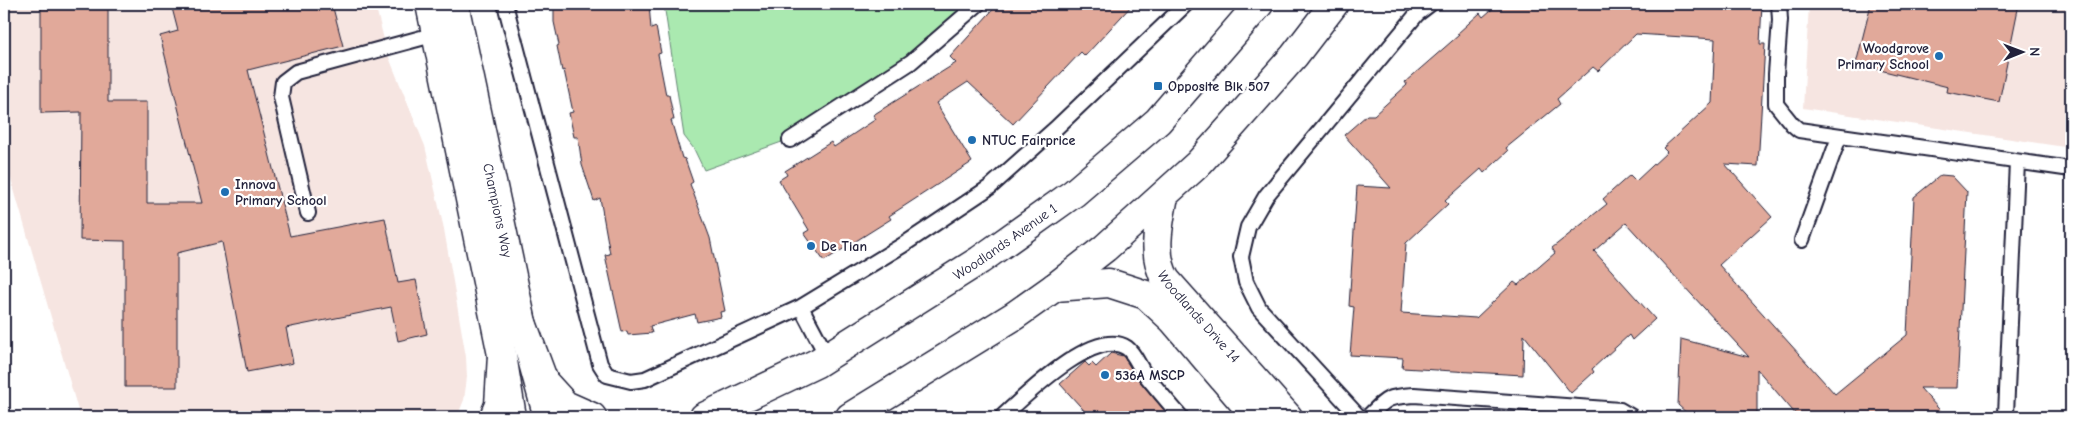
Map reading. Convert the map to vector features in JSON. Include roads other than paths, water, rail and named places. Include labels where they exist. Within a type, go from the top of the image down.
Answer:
[{"type":"street","name":"Champions Way","points":[[430,4],[502,355],[512,417]]},
{"type":"street","name":"Champions Way","points":[[454,4],[522,323],[548,417]]},
{"type":"street","name":"Woodlands Avenue 1","points":[[704,417],[827,356],[980,260],[1074,193],[1158,121],[1259,4]]},
{"type":"street","points":[[850,417],[1014,316],[1055,287],[1104,248],[1198,164],[1294,56],[1334,4]]},
{"type":"street","name":"Woodlands Drive 14","points":[[1164,196],[1158,237],[1158,257],[1161,272],[1166,280],[1288,417]]},
{"type":"street","name":"Woodlands Drive 14","points":[[1055,287],[1109,284],[1146,295],[1173,320],[1256,417]]},
{"type":"street","points":[[522,323],[544,382],[565,405],[592,417]]},
{"type":"street","points":[[494,417],[499,405],[502,355]]},
{"type":"lane","points":[[505,4],[600,364],[607,375],[631,381],[645,379],[801,307],[903,245],[990,187],[1055,128],[1184,4]]},
{"type":"lane","points":[[790,140],[911,62],[978,4]]},
{"type":"lane","points":[[1359,417],[1259,308],[1246,282],[1241,258],[1248,227],[1266,196],[1417,14],[1430,4]]},
{"type":"lane","points":[[1778,4],[1780,20],[1776,104],[1792,124],[1800,130],[2071,170]]},
{"type":"lane","points":[[308,213],[281,97],[283,82],[296,72],[436,34]]},
{"type":"lane","points":[[1802,240],[1839,137]]},
{"type":"lane","points":[[2006,414],[2017,162]]},
{"type":"lane","points":[[801,307],[827,356]]},
{"type":"lane","points":[[1002,417],[1062,365],[1086,351],[1101,346],[1118,344],[1128,349],[1144,373],[1181,417]]},
{"type":"lane","points":[[1368,417],[1385,400],[1396,396],[1414,394],[1620,410],[1632,417]]},
{"type":"place","name":"Woodgrove Primary School","points":[[1939,56]]},
{"type":"place","name":"Opposite Blk 507","points":[[1158,86]]},
{"type":"place","name":"NTUC Fairprice","points":[[972,140]]},
{"type":"place","name":"Innova Primary School","points":[[225,192]]},
{"type":"place","name":"De Tian","points":[[811,246]]},
{"type":"place","name":"536A MSCP","points":[[1105,375]]}]
